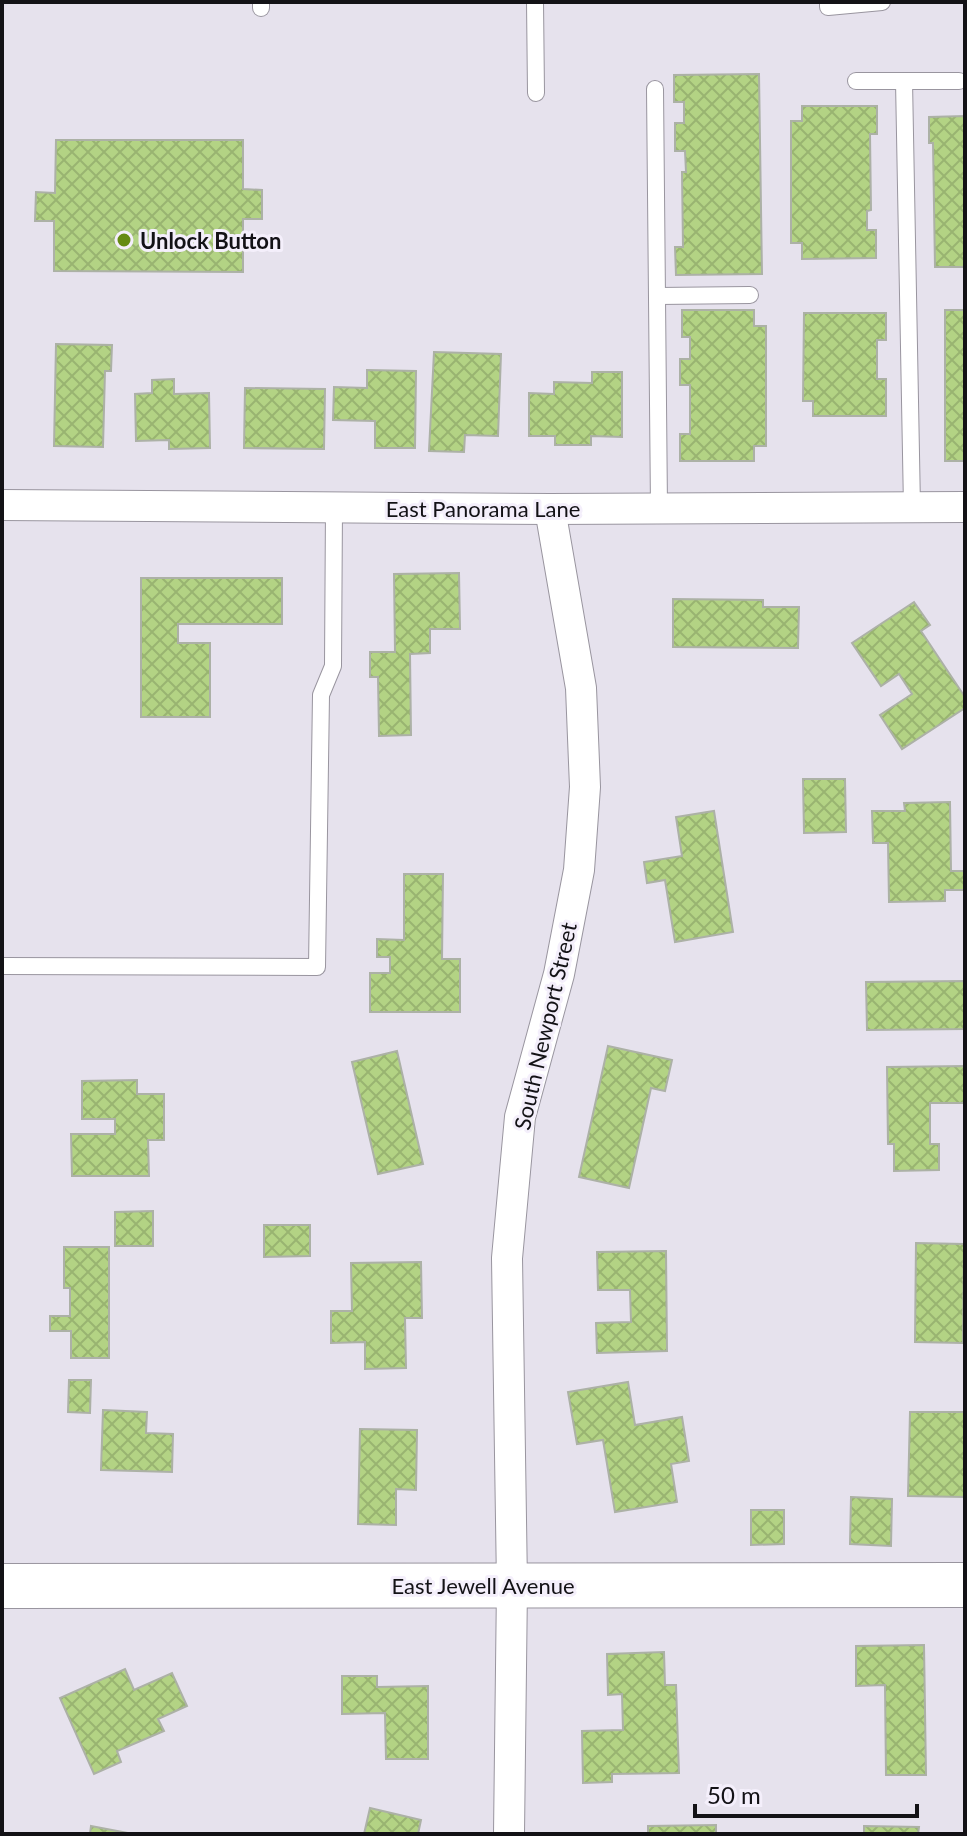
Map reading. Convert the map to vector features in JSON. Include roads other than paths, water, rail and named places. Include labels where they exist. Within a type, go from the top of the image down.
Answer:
[{"type":"street","name":"East Panorama Lane","points":[[2,505],[550,509],[965,507]]},
{"type":"street","name":"South Newport Street","points":[[509,1834],[512,1585],[507,1258],[520,1117],[559,974],[579,870],[585,787],[581,688],[550,509]]},
{"type":"street","name":"East Jewell Avenue","points":[[2,1586],[965,1585]]},
{"type":"lane","points":[[535,2],[536,93]]},
{"type":"lane","points":[[828,2],[828,7],[882,2]]},
{"type":"lane","points":[[856,81],[959,81]]},
{"type":"lane","points":[[904,81],[912,507]]},
{"type":"lane","points":[[655,89],[659,508]]},
{"type":"lane","points":[[658,296],[750,295]]},
{"type":"lane","points":[[2,966],[317,967],[321,695],[333,666],[334,507]]},
{"type":"place","name":"Unlock Button","points":[[124,240]]}]
